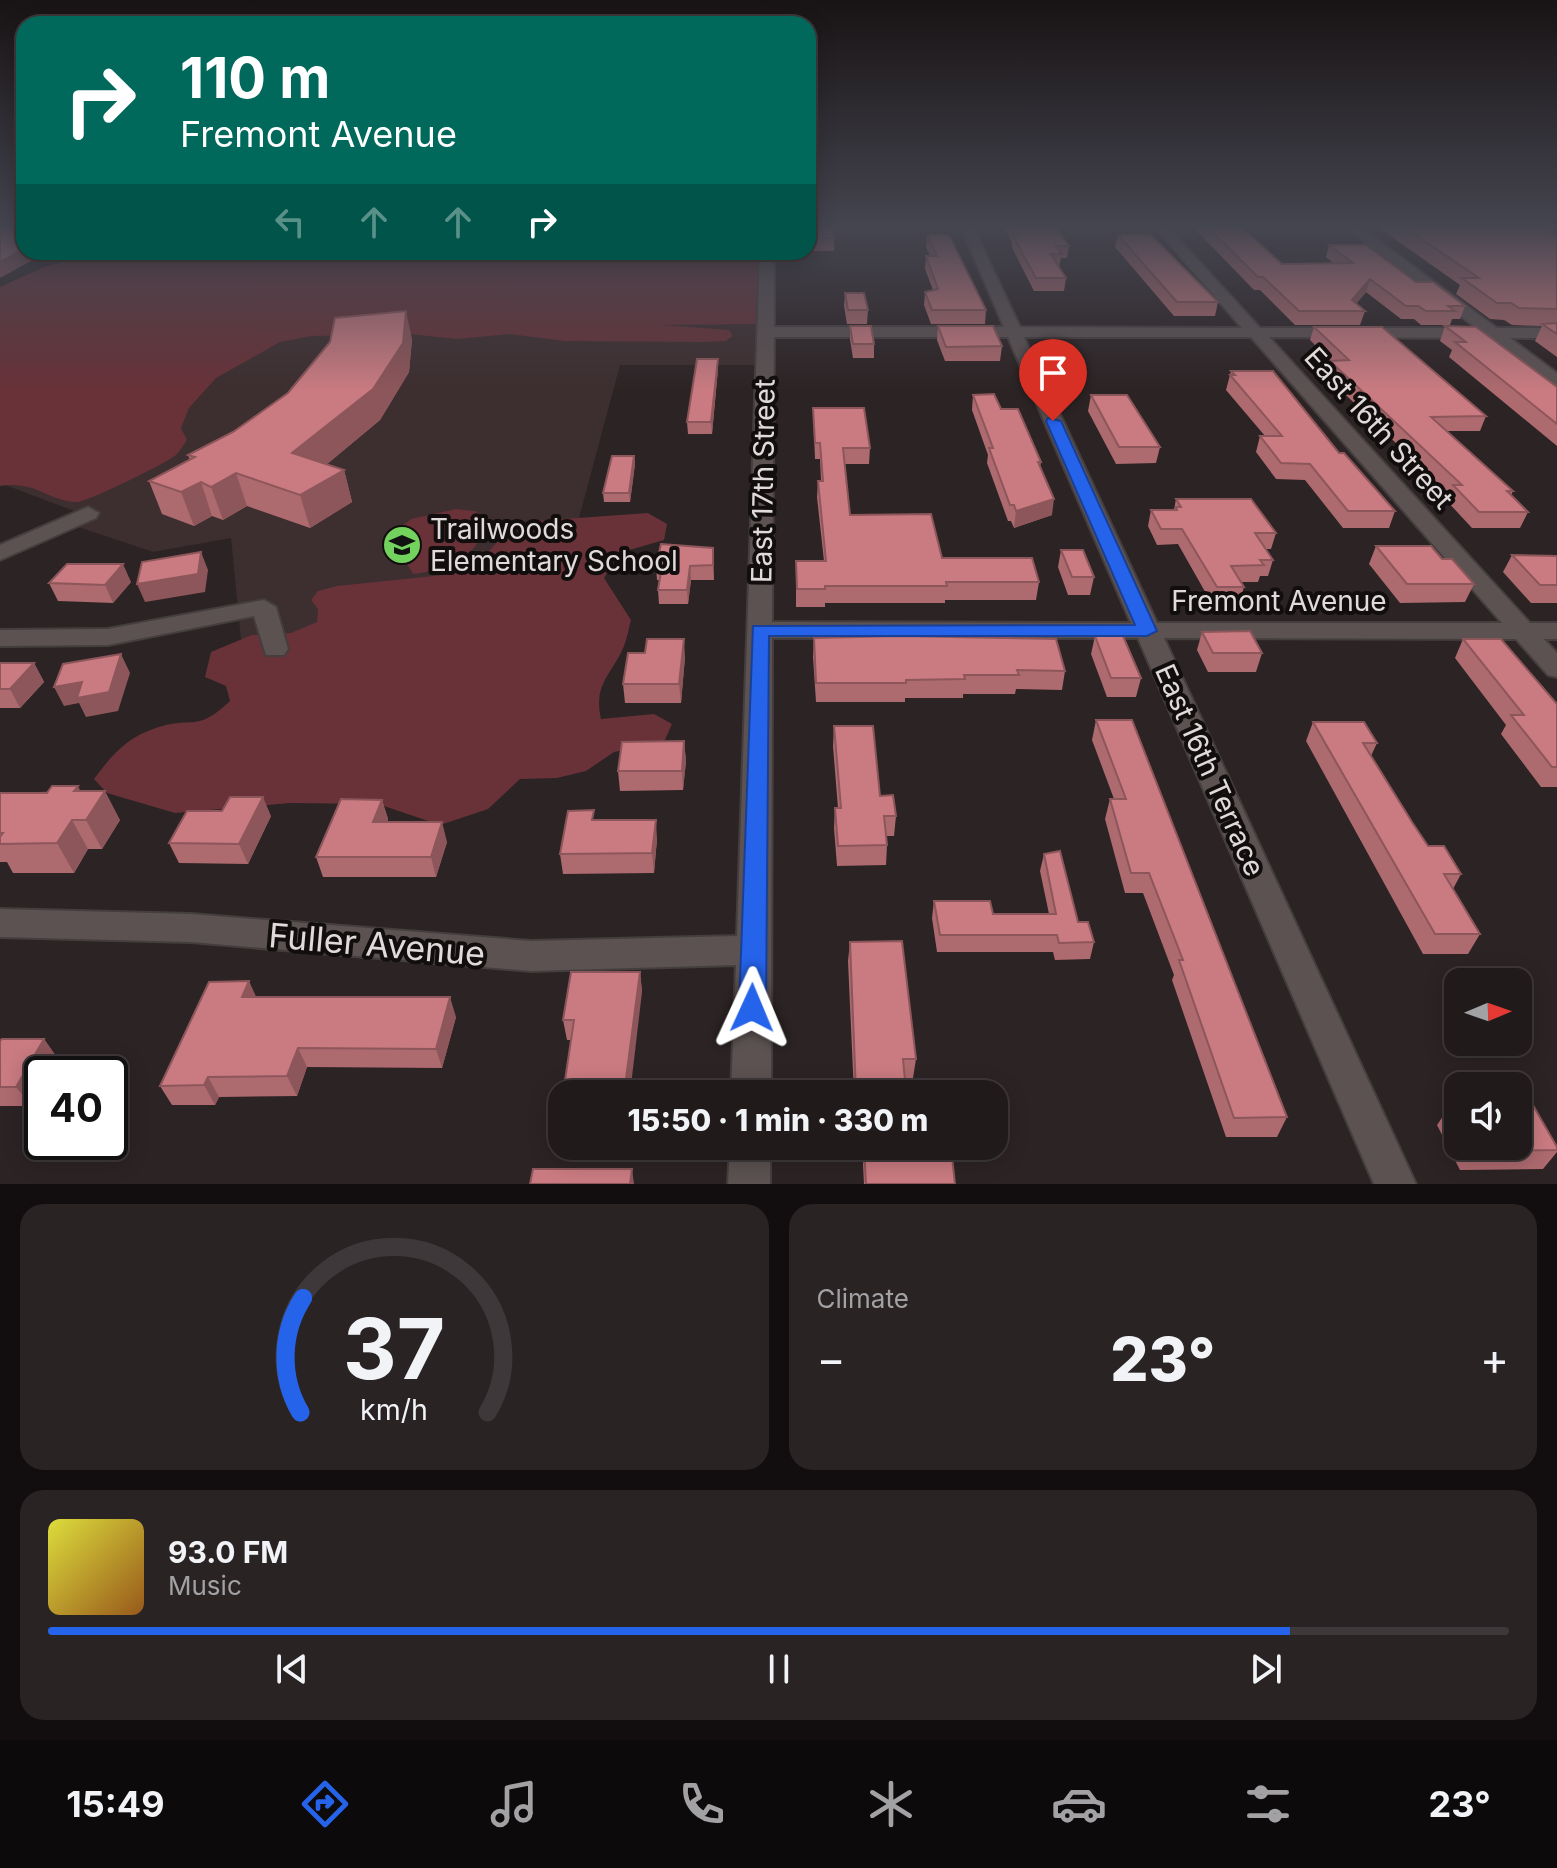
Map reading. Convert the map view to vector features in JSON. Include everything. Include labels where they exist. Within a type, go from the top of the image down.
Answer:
[{"type":"street","name":"East 17th Street","points":[[751,1080],[766,280]]},
{"type":"street","name":"East 16th Terrace","points":[[991,280],[1395,1184]]},
{"type":"street","name":"East 16th Street","points":[[1209,280],[1557,669]]},
{"type":"street","points":[[1423,280],[1557,381]]},
{"type":"street","points":[[765,332],[1557,333]]},
{"type":"street","points":[[0,553],[88,513]]},
{"type":"street","points":[[0,638],[108,637],[195,623],[264,607],[275,649]]},
{"type":"street","name":"Fremont Avenue","points":[[760,630],[1557,631]]},
{"type":"street","name":"Fuller Avenue","points":[[0,923],[191,928],[531,956],[754,950]]},
{"type":"street","points":[[749,1184],[750,1160]]},
{"type":"shaded area","points":[[15,280],[759,280],[758,324],[661,325],[729,330],[733,336],[725,341],[565,341],[510,334],[457,339],[410,334],[312,336],[280,342],[216,378],[189,408],[181,428],[187,440],[176,455],[143,474],[77,502],[23,486],[0,486],[0,287]]},
{"type":"shaded area","name":"Trailwoods Elementary School","points":[[154,323],[758,324],[757,365],[620,365],[515,757],[253,763],[231,538],[153,552],[75,526],[90,517],[0,483],[0,454]]},
{"type":"shaded area","points":[[456,509],[475,511],[488,520],[484,533],[470,552],[450,565],[413,574],[403,557],[412,549],[397,539],[395,532],[411,519]]},
{"type":"shaded area","points":[[648,513],[667,524],[664,540],[619,553],[604,578],[631,620],[624,646],[602,688],[599,707],[601,719],[654,714],[672,724],[664,742],[614,752],[586,771],[557,778],[520,779],[488,809],[440,825],[378,804],[290,803],[175,813],[107,793],[94,779],[113,755],[136,737],[169,724],[201,721],[230,701],[226,686],[205,677],[211,652],[252,635],[291,633],[317,622],[318,609],[311,600],[318,591],[337,586],[443,575],[484,556],[509,530],[535,521]]},
{"type":"building","points":[[935,280],[971,280],[986,310],[932,310],[925,292],[938,289]]},
{"type":"building","points":[[1158,280],[1196,280],[1218,302],[1177,302]]},
{"type":"building","points":[[1266,280],[1369,280],[1352,300],[1365,311],[1299,311]]},
{"type":"building","points":[[1372,280],[1433,282],[1465,306],[1448,306],[1455,311],[1426,311],[1418,306],[1406,306]]},
{"type":"building","points":[[1465,280],[1557,280],[1557,309],[1519,308],[1511,303],[1497,303]]},
{"type":"building","points":[[845,293],[864,293],[868,310],[848,310]]},
{"type":"building","points":[[406,311],[403,343],[373,389],[292,453],[344,470],[300,495],[236,473],[211,487],[201,482],[181,492],[149,481],[195,457],[188,455],[233,432],[288,393],[330,342],[335,318]]},
{"type":"building","points":[[1557,323],[1557,334],[1542,324]]},
{"type":"building","points":[[850,326],[871,326],[874,344],[853,344]]},
{"type":"building","points":[[938,326],[993,326],[1002,346],[946,347]]},
{"type":"building","points":[[1445,326],[1476,327],[1557,387],[1557,424],[1455,342],[1466,342]]},
{"type":"building","points":[[1314,327],[1382,327],[1486,416],[1431,417],[1513,491],[1507,491],[1528,512],[1479,512],[1453,485],[1462,485],[1330,361],[1349,360]]},
{"type":"building","points":[[697,359],[718,359],[711,422],[687,422]]},
{"type":"building","points":[[1231,371],[1273,371],[1339,453],[1344,453],[1395,511],[1348,511],[1310,464],[1281,463],[1260,436],[1282,436],[1230,375],[1235,375]]},
{"type":"building","points":[[994,394],[1001,409],[1018,409],[1054,499],[1016,511],[1014,505],[1010,505],[973,395]]},
{"type":"building","points":[[1091,395],[1127,395],[1160,447],[1119,447]]},
{"type":"building","points":[[813,408],[864,408],[870,448],[843,448],[850,515],[931,514],[942,558],[1032,558],[1039,582],[946,582],[947,586],[825,586],[825,589],[797,589],[796,561],[826,561],[818,481],[823,481],[820,443],[815,443]]},
{"type":"building","points":[[612,456],[634,456],[629,493],[603,493]]},
{"type":"building","points":[[1176,499],[1251,499],[1276,533],[1255,533],[1273,560],[1260,560],[1264,565],[1231,566],[1244,587],[1217,587],[1182,529],[1161,529],[1151,510],[1177,510],[1176,507],[1181,507]]},
{"type":"building","points":[[661,544],[713,548],[713,565],[690,566],[687,590],[658,590],[662,566],[656,566]]},
{"type":"building","points":[[1376,546],[1431,546],[1442,559],[1452,559],[1474,584],[1407,584]]},
{"type":"building","points":[[1061,550],[1083,550],[1094,577],[1072,577]]},
{"type":"building","points":[[201,552],[198,574],[137,584],[142,562]]},
{"type":"building","points":[[1512,555],[1557,556],[1557,585],[1540,585]]},
{"type":"building","points":[[67,564],[123,564],[105,585],[49,583]]},
{"type":"building","points":[[1250,631],[1262,653],[1213,653],[1202,632]]},
{"type":"building","points":[[1095,636],[1123,636],[1141,678],[1111,678]]},
{"type":"building","points":[[814,638],[1056,639],[1065,671],[1017,670],[1019,675],[964,675],[965,679],[906,680],[906,683],[816,683]]},
{"type":"building","points":[[647,639],[684,639],[679,684],[623,684],[628,653],[645,653]]},
{"type":"building","points":[[1463,639],[1501,639],[1557,704],[1557,767],[1552,767],[1511,715],[1524,715]]},
{"type":"building","points":[[121,654],[109,692],[77,698],[82,682],[54,687],[63,664]]},
{"type":"building","points":[[0,663],[34,663],[10,689],[0,689]]},
{"type":"building","points":[[1096,720],[1132,720],[1287,1117],[1234,1118],[1179,960],[1183,960],[1149,873],[1131,873],[1110,799],[1126,799]]},
{"type":"building","points":[[1313,722],[1364,722],[1377,743],[1363,743],[1412,822],[1428,846],[1444,846],[1461,874],[1444,874],[1480,934],[1435,934]]},
{"type":"building","points":[[834,726],[873,726],[880,796],[893,795],[896,816],[884,816],[887,845],[838,846],[835,808],[841,808]]},
{"type":"building","points":[[684,741],[682,771],[618,771],[622,742]]},
{"type":"building","points":[[52,786],[78,786],[74,791],[105,791],[86,820],[72,820],[57,843],[0,844],[3,833],[0,833],[0,793],[47,793]]},
{"type":"building","points":[[230,797],[263,797],[239,844],[169,843],[187,811],[222,811]]},
{"type":"building","points":[[341,799],[382,800],[373,822],[442,822],[431,857],[316,857]]},
{"type":"building","points":[[594,810],[592,820],[656,820],[652,853],[560,854],[568,811]]},
{"type":"building","points":[[1060,851],[1078,922],[1088,922],[1094,942],[1059,943],[1057,935],[940,935],[934,901],[990,901],[993,914],[1056,914],[1044,854]]},
{"type":"building","points":[[902,941],[916,1059],[903,1059],[905,1080],[856,1080],[850,942]]},
{"type":"building","points":[[571,972],[640,972],[626,1080],[565,1080],[574,1020],[563,1020]]},
{"type":"building","points":[[249,981],[242,997],[450,997],[436,1049],[298,1048],[287,1076],[208,1077],[204,1085],[160,1086],[209,982]]},
{"type":"building","points":[[44,1039],[34,1056],[24,1056],[24,1073],[16,1087],[0,1087],[0,1041]]},
{"type":"building","points":[[1532,1103],[1557,1147],[1557,1150],[1532,1150]]},
{"type":"building","points":[[865,1160],[952,1160],[955,1184],[866,1184]]},
{"type":"building","points":[[533,1169],[632,1169],[630,1184],[530,1184]]},
{"type":"place","name":"Trailwoods Elementary School","points":[[402,545]]},
{"type":"route","points":[[752,1008],[760,630],[1147,631],[1053,421]]}]
